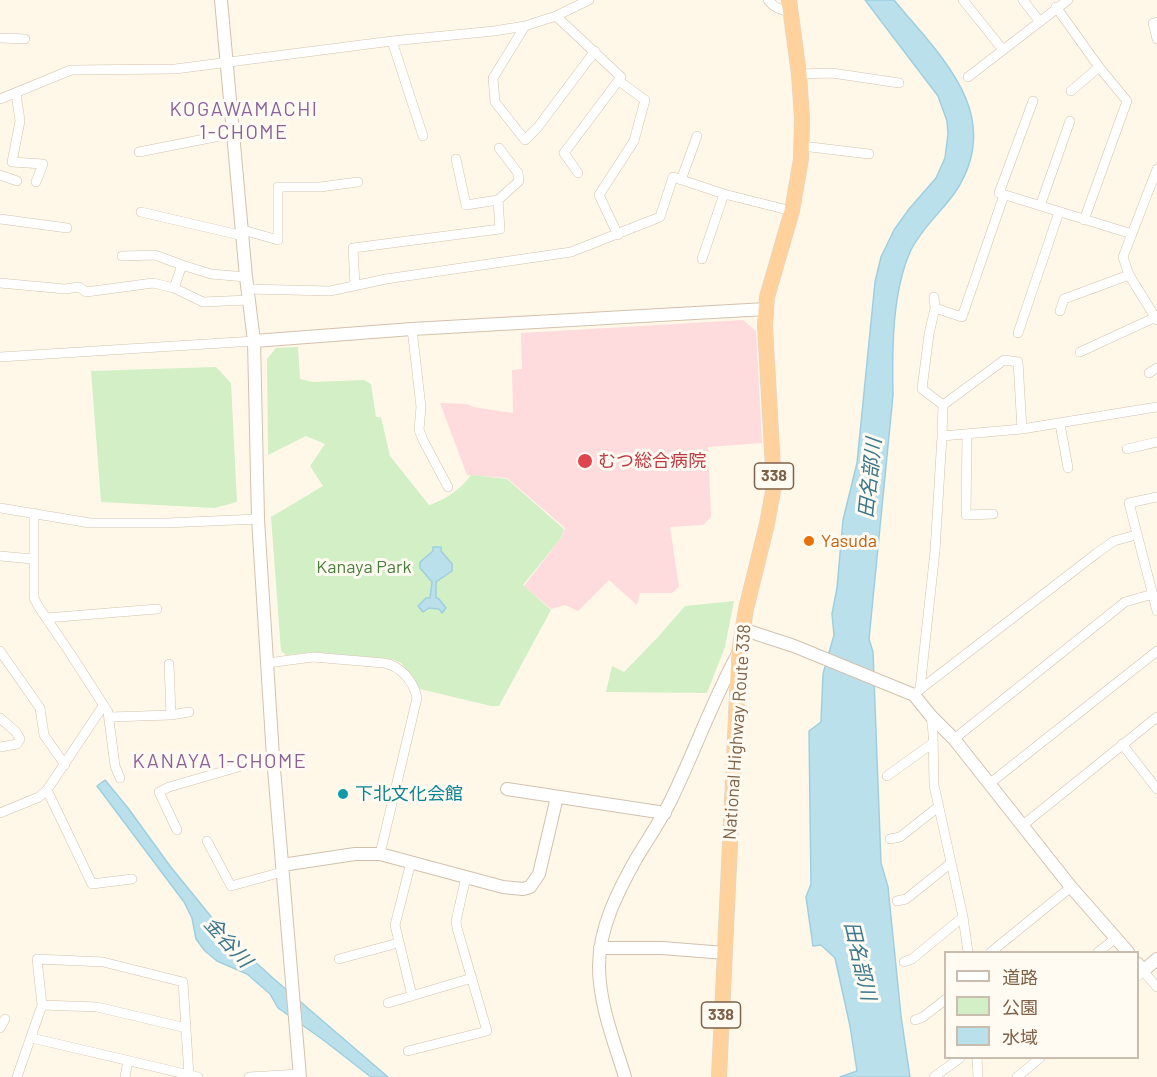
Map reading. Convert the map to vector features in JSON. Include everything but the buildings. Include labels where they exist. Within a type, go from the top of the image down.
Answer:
[{"type":"highway","name":"National Highway Route 338","points":[[719,1077],[739,653],[742,629],[774,486],[766,309],[770,281],[792,211],[802,146],[799,74],[789,6]]},
{"type":"street","points":[[221,0],[248,289],[255,341],[258,519],[273,757],[300,1075],[249,1077]]},
{"type":"street","points":[[0,99],[71,70],[175,69],[525,26],[556,16],[589,0]]},
{"type":"street","points":[[768,0],[784,11],[789,6]]},
{"type":"street","points":[[963,0],[1003,50]]},
{"type":"street","points":[[1023,0],[1040,22]]},
{"type":"street","points":[[968,77],[1068,0]]},
{"type":"street","points":[[1056,7],[1126,101],[1084,220]]},
{"type":"street","points":[[556,16],[621,77],[564,153],[578,172]]},
{"type":"street","points":[[1157,22],[1153,23],[1157,39]]},
{"type":"street","points":[[525,26],[493,78],[495,102],[525,140],[538,127],[595,51]]},
{"type":"street","points":[[0,38],[25,39]]},
{"type":"street","points":[[392,41],[423,136]]},
{"type":"street","points":[[1071,92],[1099,67]]},
{"type":"street","points":[[799,74],[832,73],[899,83]]},
{"type":"street","points":[[618,235],[599,195],[634,141],[645,100],[619,81]]},
{"type":"street","points":[[16,93],[20,122],[12,162],[42,164],[36,182]]},
{"type":"street","points":[[1033,101],[999,193],[1132,234]]},
{"type":"street","points":[[1040,206],[1070,121]]},
{"type":"street","points":[[139,152],[235,133]]},
{"type":"street","points":[[681,180],[697,136]]},
{"type":"street","points":[[802,146],[869,154]]},
{"type":"street","points":[[456,159],[466,205],[498,200],[519,181],[518,172],[499,148]]},
{"type":"street","points":[[1080,352],[1156,318],[1129,275],[1123,257],[1157,169]]},
{"type":"street","points":[[0,175],[17,182]]},
{"type":"street","points":[[0,283],[65,289],[79,287],[86,292],[153,283],[174,288],[202,302],[248,289],[330,291],[386,279],[571,252],[660,217],[673,177],[724,194],[792,211]]},
{"type":"street","points":[[141,212],[278,240],[278,188],[320,187],[358,182]]},
{"type":"street","points":[[702,259],[724,194]]},
{"type":"street","points":[[935,308],[962,317],[1004,195]]},
{"type":"street","points":[[355,286],[353,248],[500,229],[498,200]]},
{"type":"street","points":[[1018,333],[1059,212]]},
{"type":"street","points":[[0,219],[67,228]]},
{"type":"street","points":[[122,256],[155,255],[248,289]]},
{"type":"street","points":[[174,288],[182,265]]},
{"type":"street","points":[[1060,311],[1064,299],[1129,275]]},
{"type":"street","points":[[934,297],[935,308],[928,334],[922,389],[943,405]]},
{"type":"street","points":[[0,357],[412,329],[766,309]]},
{"type":"street","points":[[412,329],[421,407],[419,430],[448,487]]},
{"type":"street","points":[[943,405],[1004,360],[1018,362],[1022,429]]},
{"type":"street","points":[[943,405],[935,551],[917,692],[931,716],[954,739],[1071,887],[1127,951]]},
{"type":"street","points":[[942,436],[1060,424],[1157,407]]},
{"type":"street","points":[[1060,424],[1068,468]]},
{"type":"street","points":[[966,435],[966,515],[993,514]]},
{"type":"street","points":[[1126,450],[1157,442]]},
{"type":"street","points":[[1157,497],[1129,503],[1157,611]]},
{"type":"street","points":[[0,508],[90,523],[166,523],[258,519]]},
{"type":"street","points":[[34,513],[34,598],[110,717],[115,766],[120,778]]},
{"type":"street","points":[[917,692],[1105,547],[1114,541],[1136,535]]},
{"type":"street","points":[[0,556],[33,559]]},
{"type":"street","points":[[954,739],[1125,602],[1153,594]]},
{"type":"street","points":[[46,618],[157,609]]},
{"type":"street","points":[[742,629],[917,692]]},
{"type":"street","points":[[0,651],[40,708],[44,735],[65,765]]},
{"type":"street","points":[[989,784],[1157,651]]},
{"type":"street","points":[[625,1077],[604,1008],[599,967],[600,948],[607,921],[620,890],[664,813],[721,685],[739,653]]},
{"type":"street","points":[[267,663],[313,657],[373,662],[390,664],[406,675],[417,699],[380,854]]},
{"type":"street","points":[[169,664],[171,715]]},
{"type":"street","points":[[0,809],[39,797],[47,790],[103,706]]},
{"type":"street","points":[[110,717],[171,715],[189,712]]},
{"type":"street","points":[[931,716],[934,785],[963,917],[968,951]]},
{"type":"street","points":[[1023,825],[1157,717]]},
{"type":"street","points":[[0,718],[16,732],[20,739],[17,744],[0,747]]},
{"type":"street","points":[[887,776],[933,743]]},
{"type":"street","points":[[1122,744],[1157,789]]},
{"type":"street","points":[[177,830],[159,792],[169,787],[273,757]]},
{"type":"street","points":[[507,789],[664,813]]},
{"type":"street","points":[[47,790],[92,884],[132,879]]},
{"type":"street","points":[[207,841],[231,886],[282,869],[355,854],[380,854],[514,889],[530,887],[539,874],[557,797]]},
{"type":"street","points":[[890,839],[900,837],[938,807]]},
{"type":"street","points":[[411,862],[396,925],[412,996]]},
{"type":"street","points":[[897,901],[906,899],[951,863]]},
{"type":"street","points":[[408,1051],[487,1031],[456,921],[466,878]]},
{"type":"street","points":[[992,951],[1071,887]]},
{"type":"street","points":[[903,962],[912,959],[963,917]]},
{"type":"street","points":[[1099,951],[1116,938]]},
{"type":"street","points":[[339,959],[399,943]]},
{"type":"street","points":[[600,948],[671,948],[725,953]]},
{"type":"street","points":[[17,1077],[42,1005],[37,959],[103,962],[183,982],[186,1028],[193,1076],[32,1038]]},
{"type":"street","points":[[1157,959],[1139,970],[1157,987]]},
{"type":"street","points":[[388,1003],[472,978]]},
{"type":"street","points":[[915,1020],[923,1017],[944,1000]]},
{"type":"street","points":[[42,1005],[97,1007],[186,1028]]},
{"type":"street","points":[[934,1077],[959,1059]]},
{"type":"street","points":[[977,1059],[978,1077]]},
{"type":"street","points":[[1017,1077],[1039,1059]]},
{"type":"street","points":[[125,1077],[128,1062]]},
{"type":"shaded area","name":"むつ総合病院","points":[[743,320],[756,331],[762,443],[708,447],[711,517],[703,525],[670,527],[679,587],[672,593],[640,593],[637,605],[609,580],[578,611],[565,605],[551,609],[524,586],[561,538],[565,528],[507,478],[467,475],[440,403],[467,404],[513,413],[512,370],[522,369],[521,333]]},
{"type":"green space","name":"Kanaya Park","points":[[298,347],[300,379],[313,382],[364,380],[371,384],[376,417],[381,417],[390,456],[429,505],[452,493],[471,475],[507,479],[564,529],[561,538],[523,585],[551,610],[499,706],[420,689],[401,663],[391,659],[313,652],[286,655],[281,651],[271,517],[323,486],[310,466],[325,444],[306,436],[268,455],[267,359],[276,348]]},
{"type":"green space","points":[[216,367],[231,383],[237,502],[215,508],[101,502],[91,371]]},
{"type":"green space","points":[[734,601],[725,647],[707,693],[606,692],[612,666],[624,672],[685,606]]},
{"type":"water","name":"田名部川","points":[[865,0],[894,0],[929,42],[960,86],[970,110],[974,134],[970,160],[958,188],[916,241],[900,284],[894,321],[893,395],[869,639],[873,652],[881,863],[888,887],[901,1016],[910,1077],[840,1077],[857,1071],[850,1026],[835,958],[821,945],[813,946],[806,897],[811,884],[809,731],[821,722],[823,674],[834,635],[832,614],[837,588],[843,520],[857,463],[875,282],[881,257],[894,230],[936,178],[945,158],[948,134],[947,121],[938,96]]},
{"type":"water","points":[[433,547],[441,547],[441,551],[452,564],[452,571],[436,582],[436,598],[446,608],[442,613],[439,609],[429,608],[423,612],[418,606],[426,598],[430,598],[432,582],[420,568],[420,562],[433,551]]},
{"type":"water","name":"金谷川","points":[[105,780],[226,935],[388,1077],[371,1077],[278,1008],[270,994],[247,974],[217,961],[205,951],[196,939],[192,918],[184,902],[97,786]]},
{"type":"place","name":"むつ総合病院","points":[[585,461]]},
{"type":"place","name":"Yasuda","points":[[809,541]]},
{"type":"place","name":"下北文化会館","points":[[343,794]]},
{"type":"district","name":"KOGAWAMACHI 1-CHOME","points":[[244,120]]},
{"type":"district","name":"KANAYA 1-CHOME","points":[[220,761]]}]
